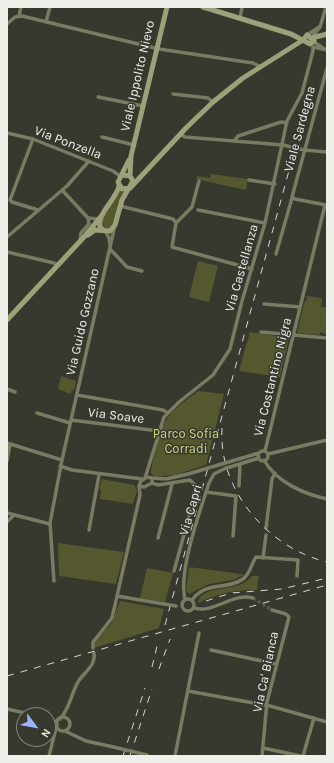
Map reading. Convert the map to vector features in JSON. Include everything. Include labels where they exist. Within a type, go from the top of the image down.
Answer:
[{"type":"main road","points":[[202,7],[309,40]]},
{"type":"main road","name":"Viale Ippolito Nievo","points":[[121,176],[131,156],[134,145],[165,9]]},
{"type":"main road","points":[[291,48],[293,35]]},
{"type":"main road","points":[[82,240],[94,231],[111,231],[115,225],[124,196],[131,187],[180,134],[213,102],[261,67],[291,48],[325,35]]},
{"type":"main road","points":[[285,52],[309,40]]},
{"type":"main road","name":"Viale Ippolito Nievo","points":[[131,156],[131,177]]},
{"type":"main road","points":[[7,320],[82,240],[103,214],[116,196],[119,186],[118,180],[121,176],[138,177],[149,167]]},
{"type":"main road","points":[[131,177],[131,187]]},
{"type":"main road","points":[[119,186],[124,190],[131,187]]},
{"type":"main road","points":[[103,214],[99,223],[104,231]]},
{"type":"street","points":[[19,16],[21,7]]},
{"type":"street","points":[[46,22],[50,7]]},
{"type":"street","points":[[240,18],[242,7]]},
{"type":"street","points":[[326,7],[321,24],[309,40],[327,50]]},
{"type":"street","points":[[7,24],[14,17],[19,16],[156,48],[253,63],[261,67]]},
{"type":"street","name":"Via Castellanza","points":[[139,485],[148,470],[163,419],[168,413],[212,377],[229,351],[275,184],[287,123],[302,93],[313,51],[309,40]]},
{"type":"street","name":"Viale Sardegna","points":[[276,254],[304,150],[325,83],[327,68]]},
{"type":"street","points":[[173,94],[208,98],[213,102]]},
{"type":"street","points":[[98,97],[143,106]]},
{"type":"street","points":[[234,141],[236,137],[281,122],[287,123]]},
{"type":"street","name":"Via Ponzella","points":[[7,133],[33,139],[113,171],[121,176]]},
{"type":"street","points":[[180,134],[185,137],[283,145],[304,150],[327,152]]},
{"type":"street","name":"Viale Ippolito Nievo","points":[[102,137],[134,145]]},
{"type":"street","points":[[33,139],[10,200],[12,202],[38,210]]},
{"type":"street","points":[[7,237],[62,190],[89,161]]},
{"type":"street","points":[[249,180],[275,184]]},
{"type":"street","points":[[199,181],[192,207],[176,222],[171,245],[173,249],[252,269]]},
{"type":"street","points":[[62,190],[88,218],[89,224],[81,233],[82,240]]},
{"type":"street","points":[[292,197],[326,205]]},
{"type":"street","name":"Via Costantino Nigra","points":[[266,453],[300,307],[326,205]]},
{"type":"street","points":[[120,206],[171,219],[176,222]]},
{"type":"street","points":[[198,210],[265,223]]},
{"type":"street","points":[[88,218],[98,219]]},
{"type":"street","name":"Via Guido Gozzano","points":[[54,581],[50,524],[60,466],[115,225]]},
{"type":"street","points":[[104,231],[109,238],[110,249],[126,267],[142,271]]},
{"type":"street","points":[[7,252],[58,265]]},
{"type":"street","name":"Via Costantino Nigra","points":[[264,304],[300,307]]},
{"type":"street","points":[[261,332],[327,338]]},
{"type":"street","points":[[7,389],[15,392]]},
{"type":"street","points":[[77,395],[163,410],[168,413]]},
{"type":"street","points":[[37,412],[70,421]]},
{"type":"street","name":"Via Soave","points":[[70,421],[159,431]]},
{"type":"street","points":[[60,466],[98,475],[151,480],[188,474],[232,461],[327,440]]},
{"type":"street","points":[[7,461],[9,443],[62,460]]},
{"type":"street","points":[[264,460],[267,458],[266,453]]},
{"type":"street","points":[[259,456],[275,473],[301,490],[327,499]]},
{"type":"street","name":"Via Capri","points":[[185,600],[183,590],[185,568],[206,492],[213,476],[228,468],[259,456]]},
{"type":"street","points":[[238,486],[240,464]]},
{"type":"street","points":[[148,470],[151,480],[157,485],[172,484],[190,480],[196,486],[174,571]]},
{"type":"street","points":[[266,528],[272,480],[275,473]]},
{"type":"street","points":[[89,530],[98,475]]},
{"type":"street","points":[[129,479],[144,488]]},
{"type":"street","points":[[93,648],[93,642],[112,620],[140,495],[151,480]]},
{"type":"street","points":[[158,538],[172,484]]},
{"type":"street","points":[[139,485],[140,495]]},
{"type":"street","points":[[206,492],[236,496],[233,536]]},
{"type":"street","points":[[7,513],[50,524]]},
{"type":"street","points":[[7,522],[14,515]]},
{"type":"street","points":[[263,558],[266,535]]},
{"type":"street","points":[[182,607],[185,600],[192,600],[204,589],[243,579],[250,573],[256,558],[298,560],[297,576]]},
{"type":"street","points":[[117,596],[182,607],[184,610],[188,611],[194,608],[208,608],[242,598],[253,598]]},
{"type":"street","points":[[192,600],[194,608]]},
{"type":"street","name":"Via Ca' Bianca","points":[[262,756],[267,705],[288,616],[272,610]]},
{"type":"street","points":[[175,756],[199,633]]},
{"type":"street","points":[[211,650],[276,664]]},
{"type":"street","points":[[56,728],[57,723],[66,710],[77,682],[94,662],[94,653]]},
{"type":"street","points":[[188,691],[267,705],[327,722]]},
{"type":"street","points":[[66,710],[67,719],[76,735]]},
{"type":"street","points":[[263,748],[302,756],[314,718]]},
{"type":"street","points":[[60,719],[67,719]]},
{"type":"street","points":[[57,723],[58,728],[76,735],[86,741],[152,756]]},
{"type":"street","points":[[56,736],[70,725]]},
{"type":"green space","points":[[211,174],[248,179],[246,190],[196,179],[197,176],[210,178]]},
{"type":"green space","points":[[120,191],[124,193],[114,221],[109,228],[104,228],[101,221]]},
{"type":"green space","points":[[198,261],[218,266],[209,302],[189,297]]},
{"type":"green space","points":[[306,296],[322,298],[321,307],[327,307],[327,335],[321,332],[319,335],[297,333],[304,303],[307,300]]},
{"type":"green space","points":[[250,332],[289,338],[280,377],[239,371]]},
{"type":"green space","points":[[61,376],[76,381],[74,391],[72,389],[71,394],[58,389]]},
{"type":"green space","name":"Parco Sofia Corradi","points":[[199,391],[224,394],[206,465],[175,475],[154,477],[151,473],[153,459],[159,436],[165,422],[179,406]]},
{"type":"green space","points":[[102,479],[134,485],[137,491],[133,504],[100,499],[101,491],[99,488]]},
{"type":"green space","points":[[58,543],[124,552],[116,584],[59,576]]},
{"type":"green space","points":[[189,567],[244,575],[233,580],[209,584],[189,594],[186,590]]},
{"type":"green space","points":[[147,568],[173,573],[165,602],[140,598]]},
{"type":"green space","points":[[252,576],[259,576],[257,590],[227,593],[198,603],[202,595],[208,592],[239,585],[246,582]]},
{"type":"green space","points":[[120,601],[164,609],[159,628],[94,648],[94,642],[112,622]]},
{"type":"tunnel","points":[[253,598],[272,610]]},
{"type":"railway","points":[[165,625],[290,167]]},
{"type":"railway","points":[[222,428],[223,451],[228,473],[238,494],[251,513],[267,530],[285,544],[305,555],[327,562]]},
{"type":"railway","points":[[206,601],[231,593],[282,589],[327,578]]},
{"type":"railway","points":[[7,676],[327,585]]},
{"type":"railway","points":[[159,669],[170,639]]},
{"type":"railway","points":[[152,667],[158,642]]},
{"type":"railway","points":[[123,756],[145,688]]},
{"type":"railway","points":[[130,756],[152,689]]}]
